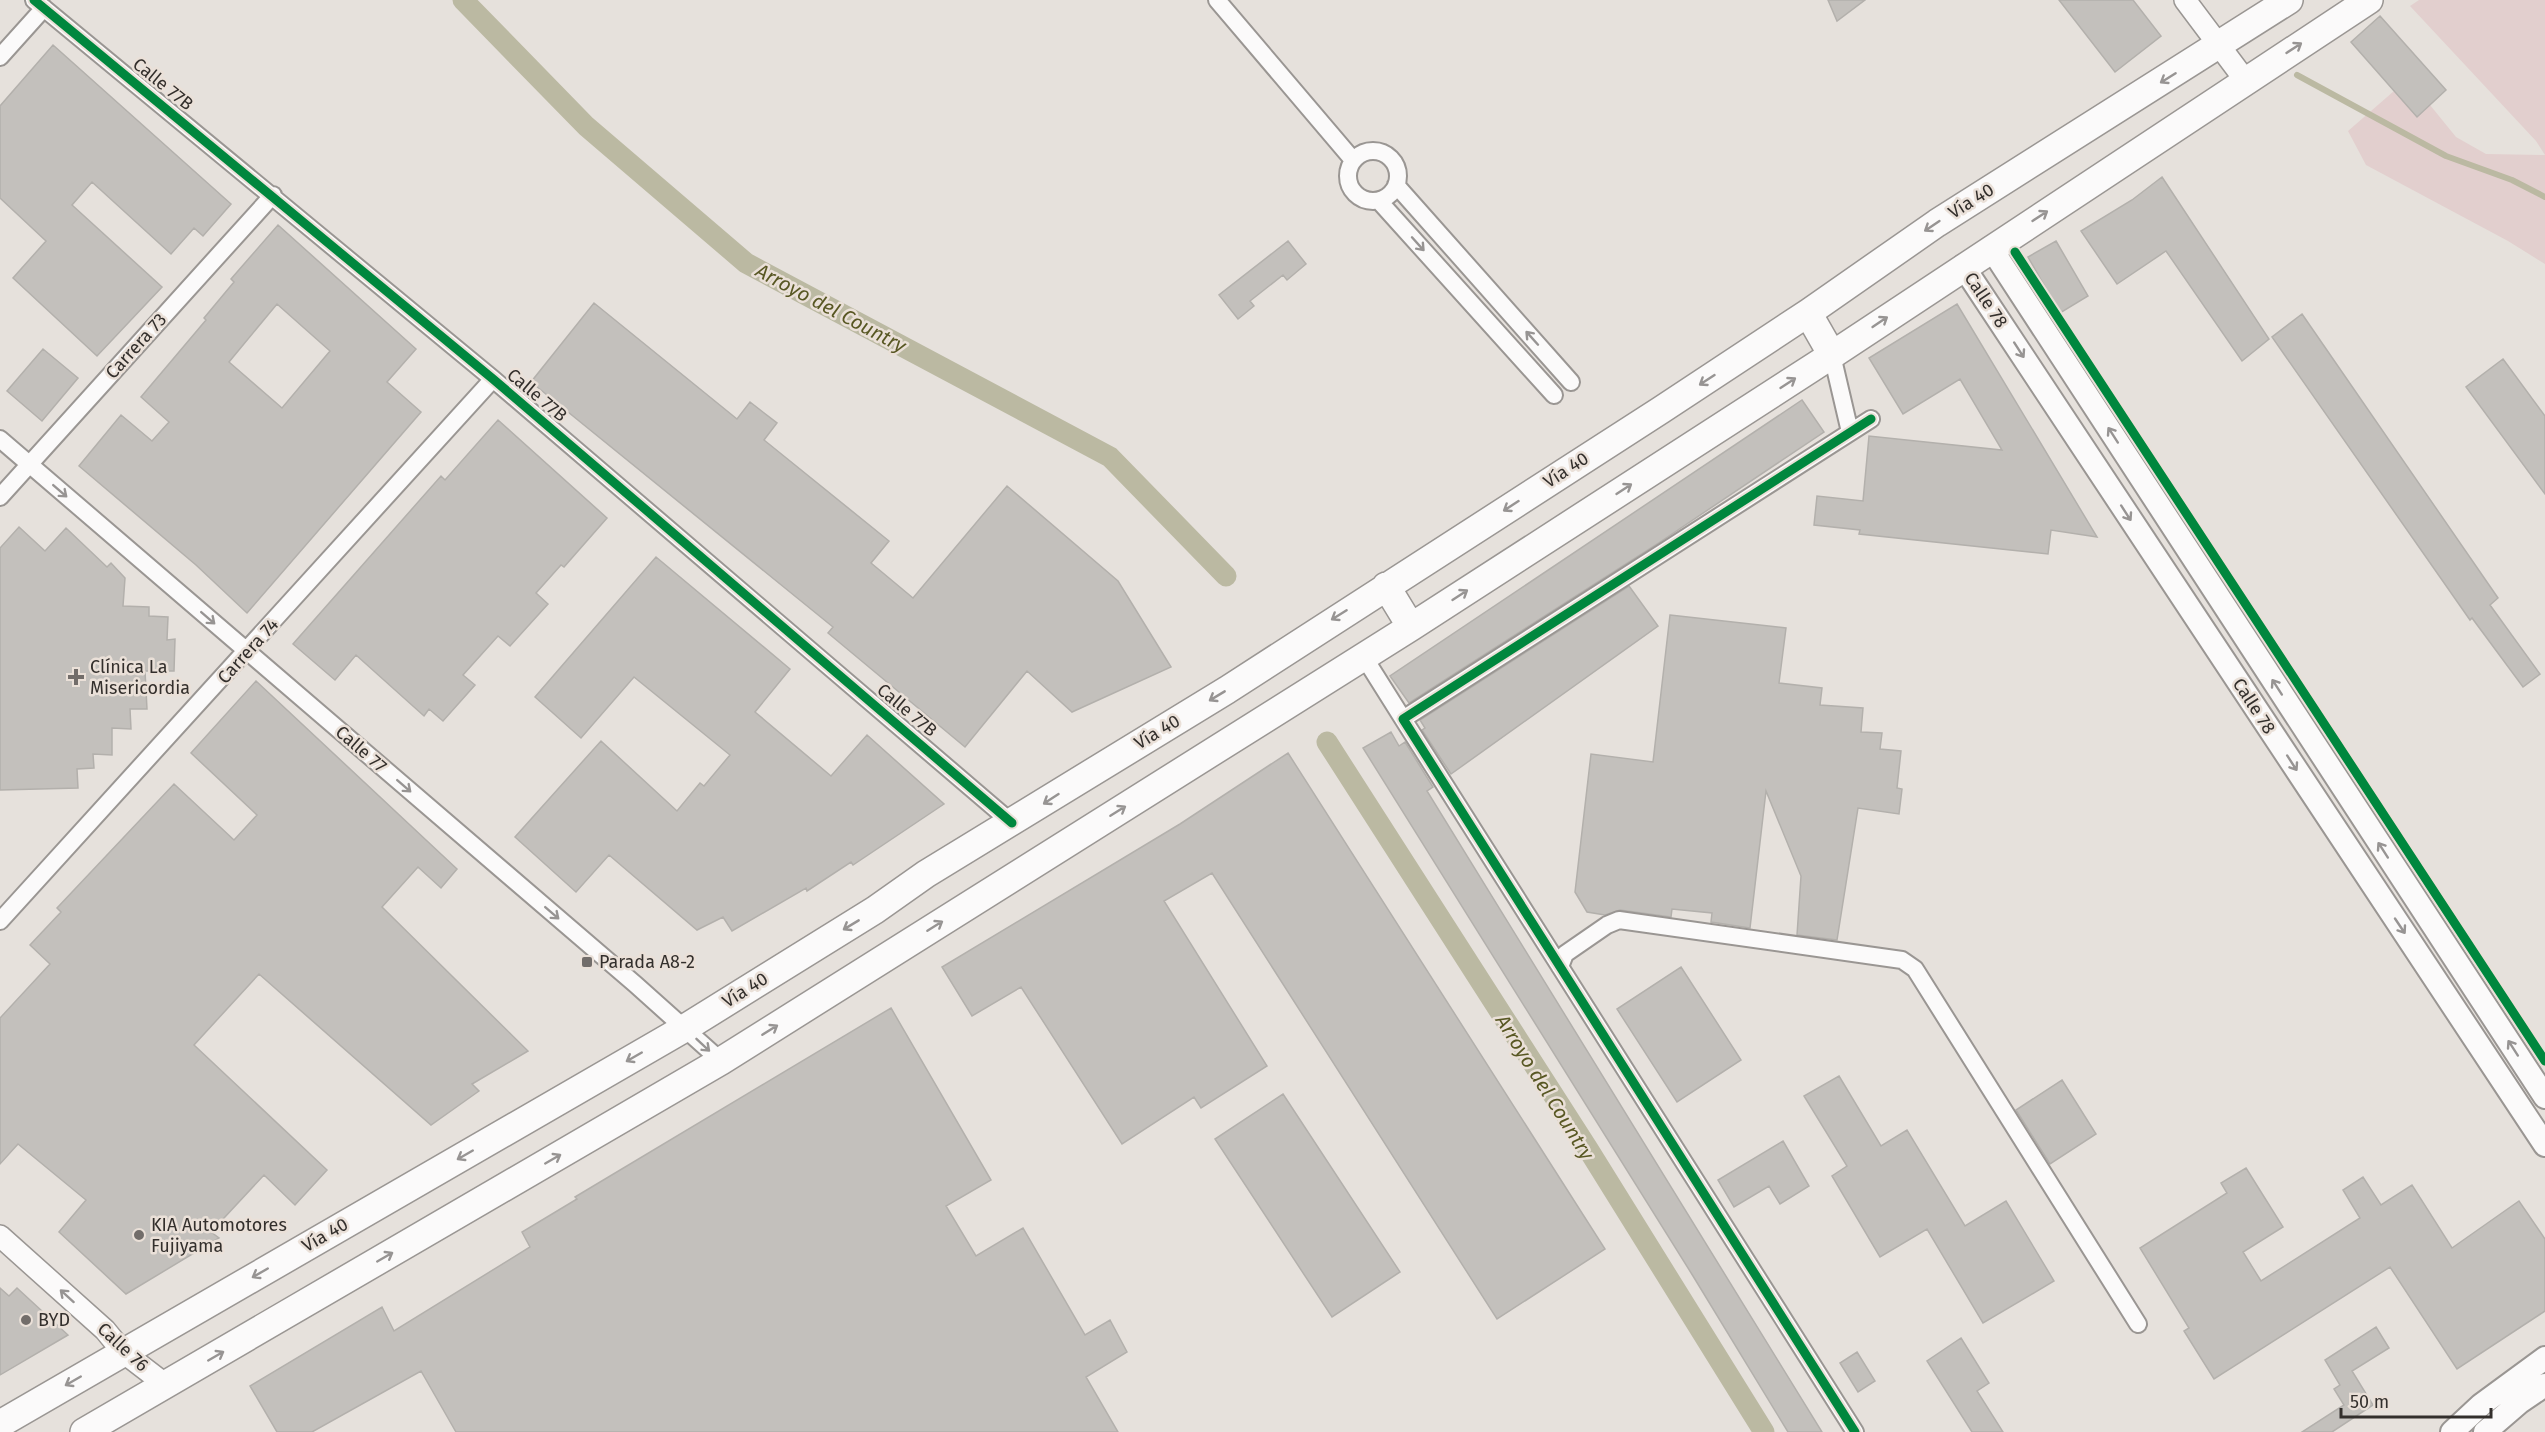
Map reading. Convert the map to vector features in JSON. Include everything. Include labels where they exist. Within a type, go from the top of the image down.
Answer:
[{"type":"highway","name":"Vía 40","points":[[0,1424],[685,1028],[875,910],[926,874],[1227,690],[1808,313],[1937,222],[2218,47],[2289,0]]},
{"type":"highway","points":[[84,1432],[721,1061],[900,949],[1369,665],[1411,627],[1835,365],[1963,266],[2189,120],[2245,80],[2368,0]]},
{"type":"highway","points":[[1808,313],[1835,365]]},
{"type":"highway","points":[[1386,586],[1411,627]]},
{"type":"highway","points":[[875,910],[900,949]]},
{"type":"main road","name":"Calle 78","points":[[1991,248],[2545,1097]]},
{"type":"main road","name":"Calle 78","points":[[1963,266],[2545,1145]]},
{"type":"main road","points":[[2452,1432],[2481,1405],[2545,1358]]},
{"type":"main road","points":[[2485,1432],[2520,1402],[2545,1385]]},
{"type":"street","points":[[1217,0],[1353,160]]},
{"type":"street","points":[[2185,0],[2245,80]]},
{"type":"street","points":[[0,57],[39,4]]},
{"type":"street","name":"Calle 77B","points":[[39,4],[493,379],[1012,823]]},
{"type":"street","points":[[1374,151],[1389,156],[1397,169],[1396,185],[1393,192],[1379,201],[1364,200],[1351,190],[1347,175],[1353,160],[1366,152],[1374,151]]},
{"type":"street","points":[[1396,185],[1571,382]]},
{"type":"street","name":"Carrera 73","points":[[0,497],[273,195]]},
{"type":"street","points":[[1379,201],[1554,395]]},
{"type":"street","points":[[1835,365],[1850,432]]},
{"type":"street","name":"Carrera 74","points":[[0,921],[493,379]]},
{"type":"street","points":[[1403,719],[1871,419]]},
{"type":"street","name":"Calle 77","points":[[0,439],[721,1061]]},
{"type":"street","points":[[1369,665],[1855,1432]]},
{"type":"street","points":[[1560,967],[1565,954],[1618,920],[1902,960],[1909,963],[1915,969],[2138,1324]]},
{"type":"street","name":"Calle 76","points":[[0,1236],[105,1330],[123,1352],[166,1385]]},
{"type":"shaded area","points":[[2419,0],[2545,0],[2545,155],[2536,141],[2410,6]]},
{"type":"shaded area","points":[[2394,91],[2417,117],[2430,105],[2456,137],[2486,154],[2545,155],[2545,264],[2508,241],[2366,165],[2348,131]]},
{"type":"building","points":[[1828,0],[1865,0],[1837,21]]},
{"type":"building","points":[[2059,0],[2133,0],[2161,36],[2115,72]]},
{"type":"building","points":[[2380,16],[2446,90],[2417,117],[2351,42]]},
{"type":"building","points":[[53,45],[231,204],[203,236],[194,228],[171,254],[92,182],[72,205],[162,287],[97,356],[13,278],[46,241],[0,198],[0,106]]},
{"type":"building","points":[[2162,177],[2269,339],[2242,361],[2166,251],[2117,284],[2081,231],[2132,200]]},
{"type":"building","points":[[278,225],[416,349],[387,382],[421,412],[247,613],[196,565],[79,466],[121,415],[152,441],[169,422],[141,397],[206,320],[204,318],[234,282],[231,279]],"holes":[[[277,304],[330,351],[282,408],[229,362]]]},
{"type":"building","points":[[1288,241],[1306,264],[1287,280],[1283,275],[1250,301],[1254,306],[1238,319],[1219,295]]},
{"type":"building","points":[[2056,241],[2088,296],[2060,313],[2028,257]]},
{"type":"building","points":[[594,303],[737,419],[750,402],[777,423],[764,440],[889,541],[871,563],[913,598],[1007,486],[1118,581],[1171,667],[1072,712],[1027,671],[965,747],[828,633],[833,627],[531,382]]},
{"type":"building","points":[[1957,304],[2097,537],[2051,530],[2048,554],[1859,534],[1860,530],[1814,525],[1817,496],[1863,501],[1869,436],[2002,450],[1960,379],[1903,414],[1869,358]]},
{"type":"building","points":[[2302,314],[2498,598],[2490,605],[2540,674],[2523,687],[2472,618],[2470,620],[2272,337]]},
{"type":"building","points":[[43,349],[78,378],[42,421],[7,391]]},
{"type":"building","points":[[2503,359],[2545,416],[2545,494],[2466,387]]},
{"type":"building","points":[[1802,400],[1824,432],[1660,542],[1409,703],[1390,676]]},
{"type":"building","points":[[498,420],[607,518],[564,567],[561,565],[536,593],[548,604],[510,646],[498,636],[463,675],[475,685],[443,721],[429,709],[424,716],[356,655],[335,680],[293,644],[441,476],[445,480]]},
{"type":"building","name":"Clínica La Misericordia","points":[[19,527],[45,551],[66,528],[107,567],[111,563],[125,578],[123,606],[149,607],[149,616],[168,617],[167,640],[175,639],[174,671],[145,671],[147,709],[130,709],[131,729],[112,728],[112,755],[93,754],[94,768],[77,769],[78,788],[0,790],[0,548]]},
{"type":"building","points":[[656,557],[790,669],[755,712],[831,776],[867,735],[944,804],[853,865],[851,862],[807,891],[806,888],[732,931],[723,917],[697,930],[609,855],[576,892],[515,837],[601,741],[677,811],[700,783],[704,786],[730,755],[634,677],[581,738],[535,697]]},
{"type":"building","points":[[1629,586],[1658,626],[1451,774],[1422,730],[1425,728],[1420,720]]},
{"type":"building","points":[[1670,615],[1786,628],[1779,683],[1822,688],[1820,705],[1863,708],[1861,732],[1882,733],[1880,749],[1901,751],[1897,788],[1902,789],[1899,814],[1858,808],[1837,940],[1797,935],[1801,876],[1766,791],[1750,928],[1711,922],[1712,913],[1672,909],[1671,917],[1620,910],[1605,915],[1587,912],[1575,892],[1591,754],[1653,762]]},
{"type":"building","points":[[256,681],[457,869],[441,888],[418,867],[382,907],[528,1051],[472,1084],[479,1091],[431,1125],[259,974],[194,1045],[327,1170],[295,1205],[264,1175],[211,1232],[219,1238],[126,1294],[59,1232],[86,1200],[18,1144],[0,1164],[0,1018],[50,964],[30,945],[61,912],[57,908],[174,784],[234,840],[257,815],[191,753]]},
{"type":"building","points":[[1391,732],[1399,746],[1405,742],[1433,787],[1427,791],[1822,1432],[1788,1432],[1363,748]]},
{"type":"building","points":[[1288,753],[1605,1249],[1497,1319],[1212,873],[1164,901],[1267,1066],[1201,1108],[1194,1097],[1122,1144],[1021,987],[972,1016],[942,967],[1180,824]]},
{"type":"building","points":[[1681,967],[1741,1060],[1677,1102],[1617,1009]]},
{"type":"building","points":[[891,1008],[991,1180],[946,1206],[976,1256],[1023,1228],[1085,1335],[1110,1320],[1127,1352],[1086,1377],[1118,1432],[456,1432],[421,1371],[312,1432],[277,1432],[250,1386],[382,1307],[394,1331],[530,1247],[522,1232],[577,1199],[575,1197]]},
{"type":"building","points":[[1839,1076],[1881,1146],[1907,1130],[1965,1226],[2006,1201],[2054,1281],[1983,1323],[1927,1229],[1880,1257],[1832,1176],[1847,1166],[1804,1096]]},
{"type":"building","points":[[2062,1080],[2096,1134],[2050,1164],[2016,1110]]},
{"type":"building","points":[[1283,1094],[1400,1272],[1332,1317],[1215,1139]]},
{"type":"building","points":[[1783,1141],[1809,1186],[1780,1204],[1769,1186],[1734,1207],[1718,1180]]},
{"type":"building","points":[[2246,1168],[2283,1227],[2243,1252],[2261,1281],[2360,1218],[2343,1190],[2363,1177],[2381,1205],[2412,1185],[2452,1248],[2519,1201],[2545,1239],[2545,1311],[2457,1369],[2390,1267],[2214,1379],[2184,1331],[2189,1328],[2140,1248],[2227,1193],[2221,1183]]},
{"type":"building","name":"BYD","points":[[0,1288],[9,1296],[17,1288],[68,1335],[0,1375]]},
{"type":"building","points":[[2376,1327],[2389,1348],[2352,1371],[2373,1405],[2332,1432],[2302,1432],[2344,1405],[2334,1389],[2340,1385],[2325,1360]]},
{"type":"building","points":[[1961,1338],[1989,1383],[1977,1391],[2003,1432],[1972,1432],[1927,1361]]},
{"type":"building","points":[[1857,1352],[1875,1381],[1858,1392],[1840,1363]]},
{"type":"waterway","name":"Arroyo del Country","points":[[463,0],[586,126],[746,263],[1110,457],[1226,576]]},
{"type":"waterway","points":[[2297,75],[2446,156],[2512,180],[2545,197]]},
{"type":"waterway","name":"Arroyo del Country","points":[[1327,742],[1588,1149],[1764,1432]]},
{"type":"cycle path","points":[[34,0],[493,379],[1012,823]]},
{"type":"cycle path","points":[[2015,252],[2545,1061]]},
{"type":"cycle path","points":[[1855,1432],[1403,719],[1871,419]]},
{"type":"place","name":"Clínica La Misericordia","points":[[76,677]]},
{"type":"place","name":"Parada A8-2","points":[[587,962]]},
{"type":"place","name":"KIA Automotores Fujiyama","points":[[139,1235]]},
{"type":"place","name":"BYD","points":[[26,1320]]}]
